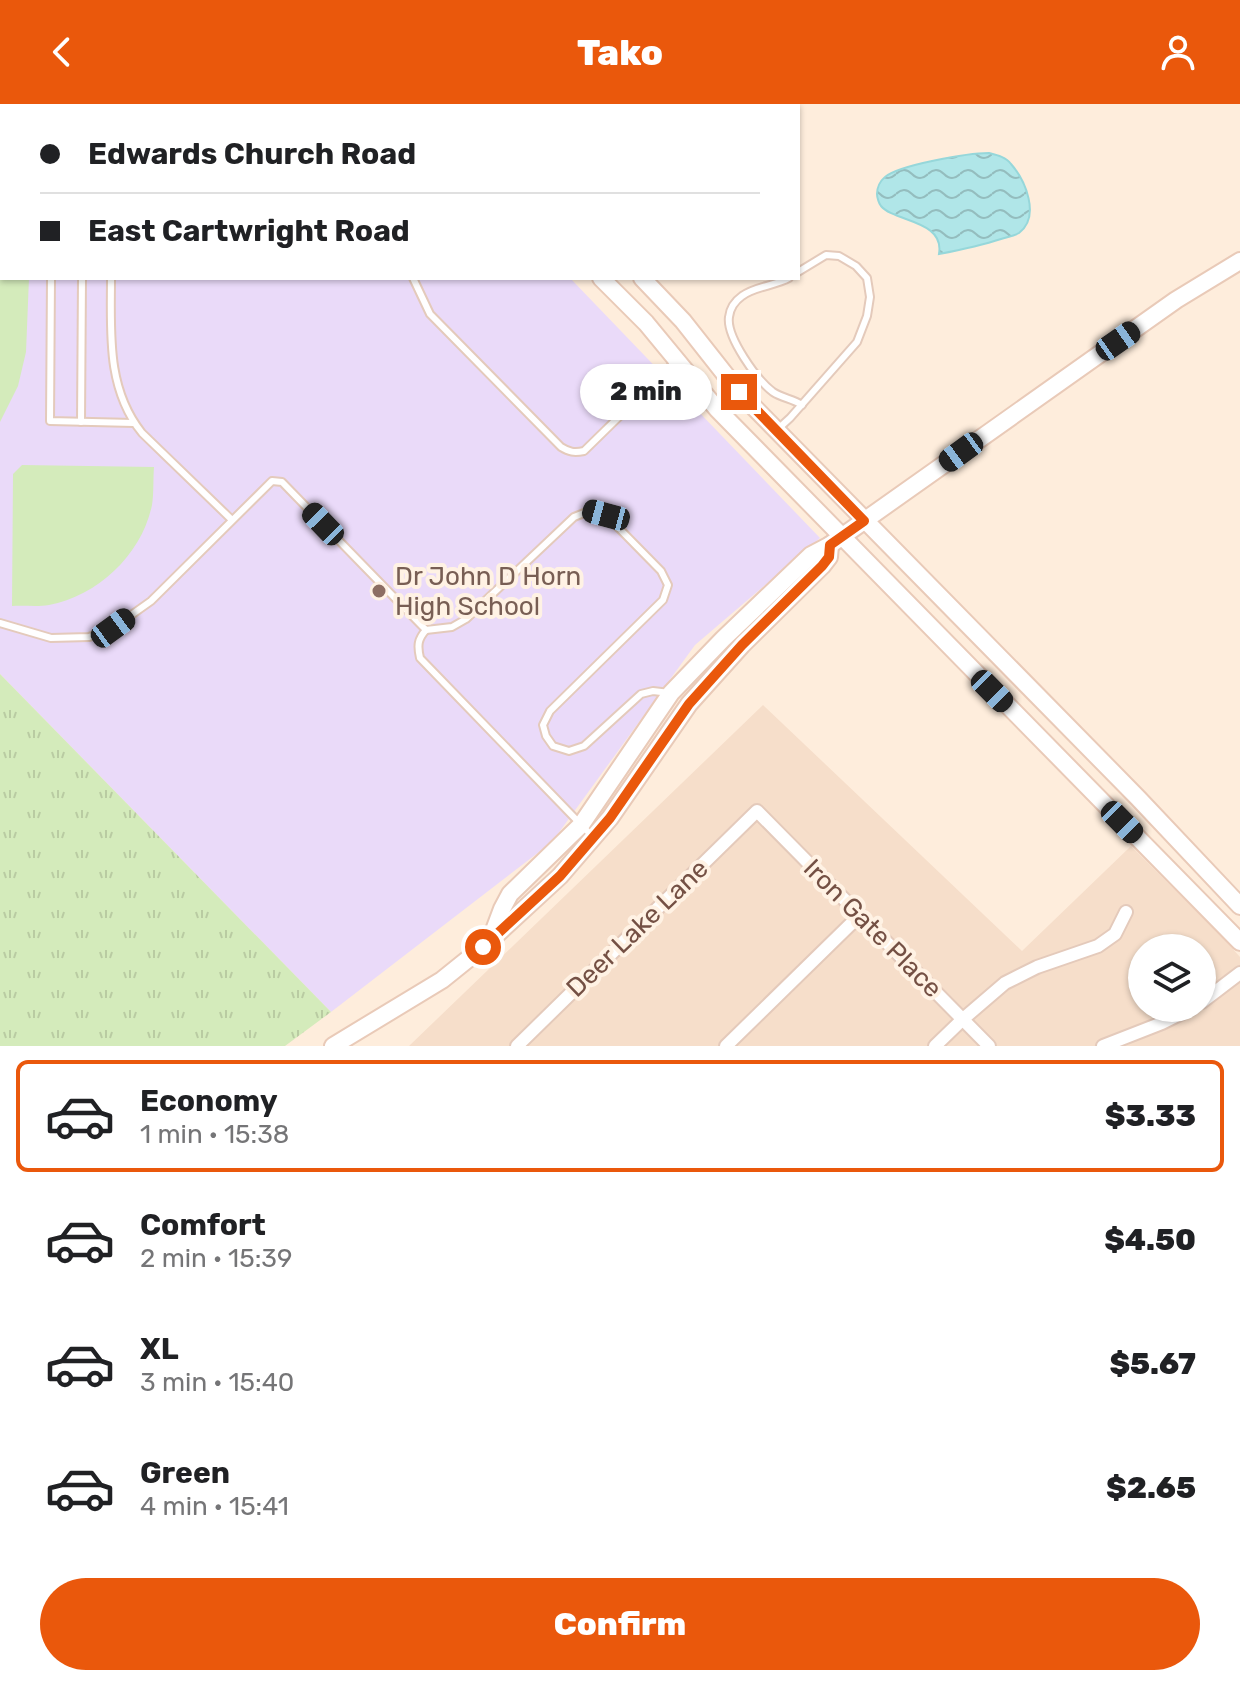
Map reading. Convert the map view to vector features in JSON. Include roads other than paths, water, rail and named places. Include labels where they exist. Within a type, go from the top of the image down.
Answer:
[{"type":"main road","points":[[490,941],[510,894],[581,825],[671,693],[811,555],[864,521],[1176,300],[1240,261]]},
{"type":"main road","points":[[603,280],[646,323],[717,409],[836,540],[928,626],[1240,942]]},
{"type":"main road","points":[[644,280],[683,321],[739,392],[1240,906]]},
{"type":"main road","points":[[676,361],[698,340]]},
{"type":"main road","points":[[343,1043],[442,980],[490,941],[560,876],[610,818],[689,704],[742,645],[822,566],[836,540]]},
{"type":"street","name":"Iron Gate Place","points":[[757,811],[989,1046]]},
{"type":"street","name":"Deer Lake Lane","points":[[517,1046],[757,811]]},
{"type":"street","points":[[935,1046],[1005,983],[1037,967],[1098,946],[1115,934],[1126,912]]},
{"type":"street","points":[[726,1046],[860,915]]},
{"type":"street","points":[[1216,991],[1240,973]]},
{"type":"street","points":[[1103,1046],[1164,1022]]},
{"type":"lane","points":[[776,430],[857,342],[870,297],[867,278],[856,266],[839,256],[826,255],[800,271]]},
{"type":"lane","points":[[51,280],[50,421],[134,423]]},
{"type":"lane","points":[[81,422],[82,280]]},
{"type":"lane","points":[[111,280],[111,349],[116,382],[124,404],[142,433],[232,520]]},
{"type":"lane","points":[[414,280],[430,314],[561,447],[576,453],[584,451],[676,361]]},
{"type":"lane","points":[[783,280],[744,294],[734,304],[728,321],[744,357],[771,391],[802,405]]},
{"type":"lane","points":[[0,623],[51,638],[89,637],[113,628],[151,601],[272,481],[282,482],[426,630]]},
{"type":"lane","points":[[593,838],[420,658],[419,638],[426,630],[452,627],[466,619],[574,517],[589,511],[606,515],[661,571],[668,585],[663,600],[550,711],[543,725],[546,736],[553,746],[569,751],[584,746],[641,694],[653,691],[671,693]]},
{"type":"water","points":[[989,153],[1009,162],[1025,188],[1029,217],[1026,226],[1017,234],[939,254],[939,243],[927,228],[887,211],[880,204],[877,194],[879,185],[893,173],[934,160]]},
{"type":"place","name":"Dr John D Horn High School","points":[[379,591]]}]
